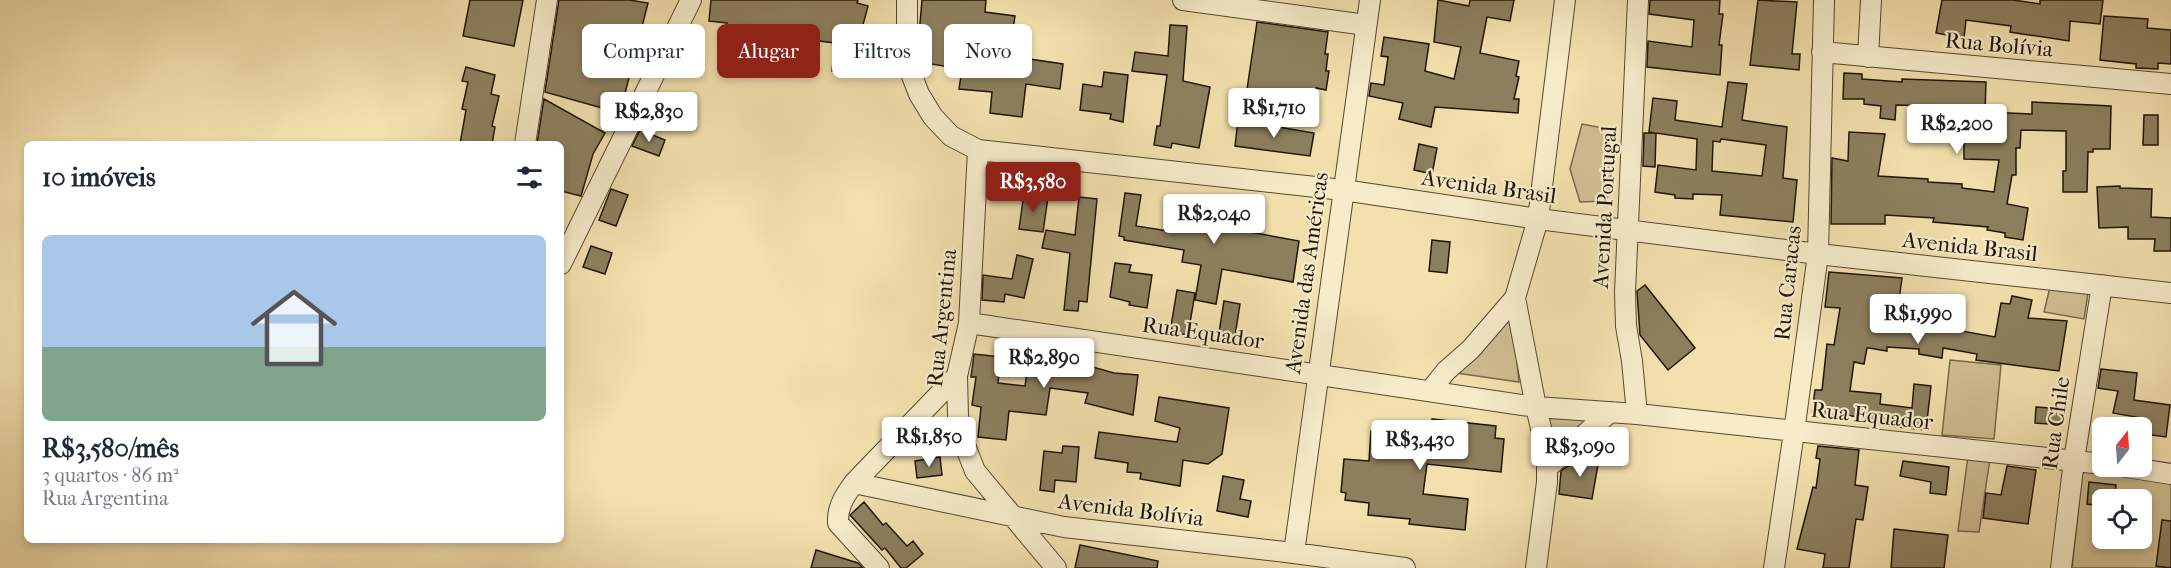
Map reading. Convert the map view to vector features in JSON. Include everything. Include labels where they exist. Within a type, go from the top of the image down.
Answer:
[{"type":"street","points":[[525,141],[547,0]]},
{"type":"street","points":[[564,258],[691,0]]},
{"type":"street","name":"Avenida Brasil","points":[[907,0],[907,63],[919,94],[933,117],[951,136],[978,150],[1343,190],[1538,219],[1818,254],[2171,293]]},
{"type":"street","points":[[1183,0],[1366,25]]},
{"type":"street","name":"Avenida das Américas","points":[[1294,553],[1370,0]]},
{"type":"street","points":[[1430,391],[1446,371],[1471,349],[1515,298],[1538,219],[1565,0]]},
{"type":"street","name":"Avenida Portugal","points":[[1636,414],[1632,361],[1626,326],[1625,260],[1638,0]]},
{"type":"street","name":"Rua Caracas","points":[[1774,568],[1818,254],[1824,0]]},
{"type":"street","points":[[1868,57],[1870,0]]},
{"type":"street","name":"Rua Bolívia","points":[[1822,51],[2171,84]]},
{"type":"street","name":"Rua Argentina","points":[[978,150],[969,323],[957,376],[958,416],[966,448],[975,471],[1056,568]]},
{"type":"street","name":"Rua Chile","points":[[2061,568],[2074,460],[2102,285]]},
{"type":"street","points":[[1515,298],[1547,454],[1536,568]]},
{"type":"street","name":"Rua Equador","points":[[969,323],[1536,407],[1636,414],[2092,462]]},
{"type":"street","points":[[878,566],[838,523],[841,502],[854,483],[957,376]]},
{"type":"street","points":[[1547,468],[1610,412]]},
{"type":"street","points":[[2152,471],[2171,474]]},
{"type":"street","name":"Avenida Bolívia","points":[[854,483],[1064,527],[1405,568]]},
{"type":"shaded area","points":[[1582,124],[1608,129],[1607,159],[1612,180],[1606,201],[1580,202],[1570,169]]},
{"type":"shaded area","points":[[2050,287],[2088,293],[2084,319],[2044,312]]},
{"type":"shaded area","points":[[1512,311],[1519,382],[1456,373]]},
{"type":"shaded area","points":[[1950,360],[2001,365],[1994,439],[1942,435]]},
{"type":"shaded area","points":[[1543,412],[1597,416],[1556,449]]},
{"type":"shaded area","points":[[1968,456],[1990,459],[1979,532],[1958,531]]},
{"type":"shaded area","points":[[2083,468],[2092,469],[2092,477],[2144,477],[2171,481],[2171,568],[2072,568]]},
{"type":"building","points":[[470,0],[523,0],[514,46],[463,36]]},
{"type":"building","points":[[559,0],[629,0],[648,3],[643,24],[582,24],[582,78],[629,78],[620,113],[545,92]]},
{"type":"building","points":[[711,0],[858,0],[857,3],[868,6],[863,24],[832,24],[832,43],[820,41],[820,24],[727,24],[709,21]]},
{"type":"building","points":[[922,0],[986,0],[985,12],[1015,16],[1014,24],[944,24],[944,66],[932,64],[932,24],[920,24]]},
{"type":"building","points":[[1438,0],[1469,6],[1470,0],[1514,0],[1510,21],[1487,17],[1480,53],[1519,61],[1516,76],[1519,77],[1514,99],[1519,99],[1518,113],[1435,107],[1431,127],[1399,119],[1403,103],[1369,96],[1371,83],[1384,85],[1388,57],[1381,56],[1384,37],[1429,44],[1425,71],[1454,79],[1461,47],[1434,42]]},
{"type":"building","points":[[1650,0],[1720,0],[1719,14],[1723,14],[1719,45],[1722,45],[1720,75],[1647,67],[1648,41],[1692,47],[1694,20],[1649,14]]},
{"type":"building","points":[[1758,0],[1797,2],[1792,54],[1800,54],[1799,70],[1750,65]]},
{"type":"building","points":[[1942,0],[2013,0],[2040,4],[2040,0],[2103,0],[2100,24],[2070,21],[2069,41],[2010,32],[2011,26],[1966,20],[1964,38],[1936,33]]},
{"type":"building","points":[[2104,16],[2148,19],[2147,28],[2171,30],[2171,64],[2158,63],[2158,69],[2136,68],[2136,64],[2100,60]]},
{"type":"building","points":[[1257,22],[1328,32],[1325,54],[1328,54],[1326,71],[1329,71],[1326,90],[1316,88],[1313,106],[1246,96]]},
{"type":"building","points":[[1170,25],[1187,26],[1183,81],[1210,87],[1199,148],[1172,143],[1171,148],[1154,145],[1157,126],[1160,126],[1167,75],[1132,71],[1135,52],[1168,56]]},
{"type":"building","points":[[1032,59],[1063,64],[1060,89],[1026,84],[1022,117],[990,113],[992,92],[959,89],[961,78],[1032,78]]},
{"type":"building","points":[[466,67],[495,75],[491,94],[499,96],[492,126],[495,127],[493,141],[461,141],[466,110],[462,109],[468,82],[462,81]]},
{"type":"building","points":[[1104,72],[1128,75],[1123,122],[1110,119],[1111,114],[1080,110],[1083,84],[1102,87]]},
{"type":"building","points":[[1844,73],[1862,74],[1862,79],[1902,82],[1902,79],[1986,82],[1985,112],[2032,114],[2032,102],[2111,106],[2110,149],[2093,149],[2093,152],[2088,152],[2087,192],[2063,192],[2063,171],[2066,171],[2066,131],[2021,130],[2020,148],[2016,148],[2016,175],[2012,175],[2007,204],[2028,208],[2023,240],[2005,237],[2005,233],[1987,230],[1988,227],[1933,222],[1934,218],[1885,215],[1885,224],[1831,224],[1832,158],[1848,161],[1849,132],[1885,134],[1878,176],[1928,179],[1928,182],[1962,184],[1962,188],[1994,192],[1999,160],[1964,159],[1964,121],[1933,121],[1933,106],[1896,105],[1895,120],[1880,118],[1881,106],[1864,104],[1864,99],[1843,99]]},
{"type":"building","points":[[1728,82],[1747,84],[1742,120],[1787,127],[1783,178],[1797,180],[1793,222],[1720,215],[1722,195],[1693,194],[1693,199],[1675,198],[1675,195],[1655,192],[1658,165],[1696,170],[1697,139],[1656,133],[1655,167],[1643,166],[1644,133],[1655,133],[1649,132],[1653,98],[1677,101],[1675,120],[1722,127]],"holes":[[[1721,139],[1766,145],[1762,176],[1712,171],[1713,141],[1720,142]]]},
{"type":"building","points":[[544,99],[605,133],[593,154],[581,196],[564,192],[564,141],[537,141]]},
{"type":"building","points":[[2144,115],[2158,115],[2158,145],[2143,145]]},
{"type":"building","points":[[1238,120],[1314,133],[1310,156],[1235,146]]},
{"type":"building","points":[[640,130],[665,140],[659,156],[632,146]]},
{"type":"building","points":[[1419,144],[1437,148],[1432,174],[1414,170]]},
{"type":"building","points":[[2120,186],[2120,188],[2152,189],[2151,217],[2171,218],[2171,251],[2154,251],[2155,239],[2128,239],[2128,227],[2099,228],[2097,187]]},
{"type":"building","points":[[611,189],[628,195],[616,226],[599,220]]},
{"type":"building","points":[[1024,193],[1048,197],[1043,232],[1019,229]]},
{"type":"building","points":[[1125,193],[1141,195],[1136,226],[1168,231],[1174,205],[1208,212],[1208,210],[1220,211],[1221,198],[1236,200],[1233,229],[1299,241],[1293,282],[1222,269],[1216,304],[1195,300],[1201,265],[1182,262],[1184,250],[1124,240],[1124,237],[1119,236]]},
{"type":"building","points":[[1079,197],[1097,199],[1087,302],[1079,301],[1078,311],[1064,310],[1070,253],[1042,248],[1046,230],[1075,235]]},
{"type":"building","points":[[1432,240],[1450,242],[1447,273],[1429,271]]},
{"type":"building","points":[[591,246],[612,253],[605,274],[583,267]]},
{"type":"building","points":[[1017,255],[1033,259],[1024,298],[1005,294],[1004,302],[982,300],[983,275],[1012,279]]},
{"type":"building","points":[[1115,263],[1131,265],[1129,272],[1152,275],[1147,308],[1129,305],[1130,302],[1110,297]]},
{"type":"building","points":[[1829,272],[1902,278],[1895,328],[1935,331],[1938,306],[1952,307],[1950,329],[1995,337],[2001,303],[2010,304],[2012,296],[2032,300],[2028,318],[2067,321],[2059,371],[1976,360],[1977,354],[1943,348],[1942,358],[1919,354],[1919,349],[1887,347],[1887,351],[1867,348],[1864,364],[1854,362],[1850,391],[1881,394],[1880,404],[1912,408],[1914,384],[1931,386],[1926,430],[1889,426],[1890,420],[1812,413],[1815,390],[1822,390],[1827,344],[1834,345],[1840,308],[1825,307]]},
{"type":"building","points":[[1645,285],[1695,348],[1668,370],[1640,335],[1637,291]]},
{"type":"building","points":[[1177,290],[1195,293],[1188,335],[1170,332]]},
{"type":"building","points":[[1224,301],[1240,304],[1234,342],[1218,339]]},
{"type":"building","points":[[1030,351],[1048,354],[1047,358],[1089,360],[1089,366],[1114,373],[1138,375],[1133,415],[1085,403],[1088,393],[1050,388],[1046,415],[1009,411],[1006,440],[978,437],[981,407],[972,405],[976,377],[971,377],[974,354],[1001,357],[998,383],[1025,386]]},
{"type":"building","points":[[2101,369],[2137,373],[2134,400],[2170,405],[2166,437],[2152,435],[2152,417],[2113,413],[2118,391],[2098,388]]},
{"type":"building","points":[[1159,397],[1229,408],[1222,454],[1208,464],[1183,460],[1180,486],[1140,479],[1141,473],[1127,472],[1128,463],[1095,458],[1099,432],[1177,442],[1180,428],[1155,421]]},
{"type":"building","points":[[2036,407],[2064,409],[2062,425],[2035,423]]},
{"type":"building","points":[[1432,419],[1496,426],[1495,438],[1504,439],[1501,472],[1427,464],[1423,494],[1468,499],[1465,530],[1409,524],[1410,519],[1368,515],[1369,503],[1345,500],[1346,493],[1341,492],[1344,459],[1369,461],[1371,431],[1385,432],[1386,426],[1431,430]]},
{"type":"building","points":[[1063,446],[1079,447],[1076,482],[1055,480],[1054,492],[1040,490],[1044,451],[1062,453]]},
{"type":"building","points":[[1818,446],[1859,450],[1855,485],[1868,487],[1863,520],[1856,519],[1849,568],[1823,568],[1825,554],[1797,549],[1813,487],[1816,488],[1820,459],[1816,458]]},
{"type":"building","points":[[1600,453],[1592,499],[1559,494],[1561,471]]},
{"type":"building","points":[[940,457],[942,475],[917,478],[915,461]]},
{"type":"building","points":[[1903,461],[1949,467],[1946,495],[1930,493],[1931,482],[1900,476]]},
{"type":"building","points":[[2007,466],[2036,470],[2028,524],[1983,518],[1986,493],[2001,495]]},
{"type":"building","points":[[1223,476],[1244,480],[1240,499],[1251,501],[1248,517],[1217,511]]},
{"type":"building","points":[[2089,482],[2116,485],[2115,489],[2092,489],[2092,505],[2087,504]]},
{"type":"building","points":[[864,502],[883,525],[886,523],[907,546],[913,541],[923,554],[906,568],[901,568],[885,548],[882,550],[850,515]]},
{"type":"building","points":[[2162,520],[2171,521],[2171,568],[2156,566]]},
{"type":"building","points":[[1894,529],[1948,535],[1944,568],[1891,568]]},
{"type":"building","points":[[1080,545],[1158,561],[1157,568],[1075,568]]},
{"type":"building","points":[[816,550],[858,563],[863,568],[811,568]]}]
